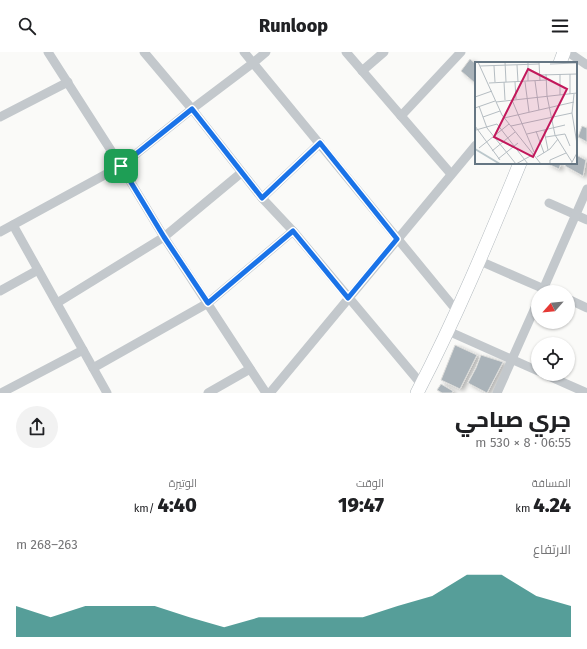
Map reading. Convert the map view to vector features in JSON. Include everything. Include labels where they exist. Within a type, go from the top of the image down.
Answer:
[{"type":"street","points":[[48,52],[121,166],[164,237],[266,393]]},
{"type":"street","points":[[144,52],[192,109],[241,173],[293,231],[348,298],[420,389],[480,261],[520,164]]},
{"type":"street","points":[[244,52],[457,311]]},
{"type":"street","points":[[0,232],[121,166],[266,52]]},
{"type":"street","points":[[346,52],[451,174]]},
{"type":"street","points":[[362,71],[384,52]]},
{"type":"street","points":[[401,116],[462,52]]},
{"type":"street","points":[[554,62],[563,56],[587,65]]},
{"type":"street","points":[[0,117],[68,82]]},
{"type":"street","points":[[262,198],[320,143]]},
{"type":"street","points":[[270,393],[475,146]]},
{"type":"street","points":[[56,303],[164,237],[241,173]]},
{"type":"street","points":[[547,285],[587,189]]},
{"type":"street","points":[[549,203],[587,220]]},
{"type":"street","points":[[13,225],[107,393]]},
{"type":"street","points":[[93,368],[208,303],[293,231]]},
{"type":"street","points":[[480,261],[532,285]]},
{"type":"street","points":[[0,291],[38,270]]},
{"type":"street","points":[[575,303],[587,308]]},
{"type":"street","points":[[497,393],[531,317]]},
{"type":"street","points":[[448,331],[531,368]]},
{"type":"street","points":[[1,393],[83,350]]},
{"type":"street","points":[[208,393],[250,369]]},
{"type":"street","points":[[561,381],[586,391]]},
{"type":"building","points":[[470,59],[475,63],[475,83],[461,71]]},
{"type":"building","points":[[582,126],[587,128],[587,142],[578,137]]},
{"type":"building","points":[[577,156],[586,160],[583,176],[565,166],[566,164],[577,164]]},
{"type":"building","points":[[548,164],[561,164],[559,169]]},
{"type":"building","points":[[455,345],[477,355],[460,389],[441,380]]},
{"type":"building","points":[[481,355],[503,362],[487,393],[468,383]]},
{"type":"building","points":[[441,384],[453,391],[452,393],[442,393],[437,390]]},
{"type":"route","points":[[192,109],[262,198],[320,143],[397,239],[348,298],[293,231],[208,303],[164,237],[121,166],[192,109]]}]
